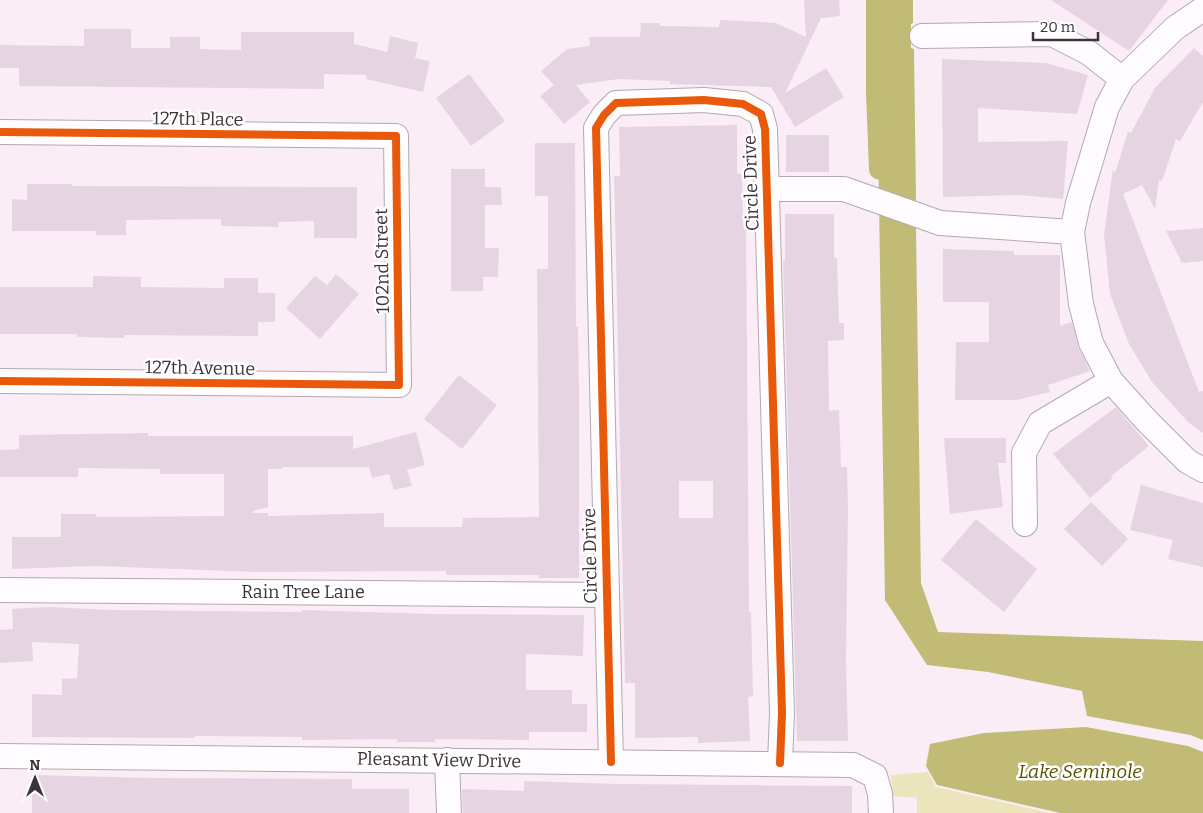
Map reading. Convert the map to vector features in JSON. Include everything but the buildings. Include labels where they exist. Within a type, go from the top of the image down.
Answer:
[{"type":"street","points":[[1203,9],[1175,28],[1122,79],[1107,108],[1078,203],[1072,232],[1081,304],[1091,343],[1111,381],[1152,427],[1188,461],[1203,470]]},
{"type":"street","points":[[922,36],[1052,34],[1089,53],[1122,79]]},
{"type":"street","name":"Circle Drive","points":[[611,762],[596,128],[604,115],[616,104],[704,100],[743,104],[761,114],[765,128],[782,713],[780,763]]},
{"type":"street","name":"127th Place","points":[[0,132],[396,136]]},
{"type":"street","name":"102nd Street","points":[[396,136],[399,385]]},
{"type":"street","points":[[767,190],[844,190],[940,223],[1072,232]]},
{"type":"street","name":"127th Avenue","points":[[0,381],[399,385]]},
{"type":"street","points":[[1025,524],[1024,453],[1040,423],[1111,381]]},
{"type":"street","name":"Rain Tree Lane","points":[[0,590],[606,595]]},
{"type":"street","name":"Pleasant View Drive","points":[[0,756],[853,765],[875,776],[880,794],[881,813]]},
{"type":"street","points":[[447,760],[449,813]]},
{"type":"shaded area","points":[[928,772],[936,787],[1050,813],[917,813],[917,798],[892,796],[891,775]]},
{"type":"water","points":[[876,0],[913,0],[911,48],[914,49],[916,201],[900,196],[893,219],[916,228],[921,583],[938,632],[1203,641],[1203,740],[1190,735],[1087,716],[1082,691],[988,672],[927,665],[885,600]]},
{"type":"water","name":"Lake Seminole","points":[[1086,727],[1188,746],[1203,752],[1203,813],[1060,813],[937,785],[926,766],[930,744],[984,733]]},
{"type":"waterway","points":[[877,0],[877,93],[880,169]]},
{"type":"cycle path","points":[[611,762],[596,128],[604,115],[616,103],[704,100],[743,104],[761,114],[765,129],[782,713],[780,763]]},
{"type":"cycle path","points":[[0,132],[396,136],[399,385],[0,381]]}]
